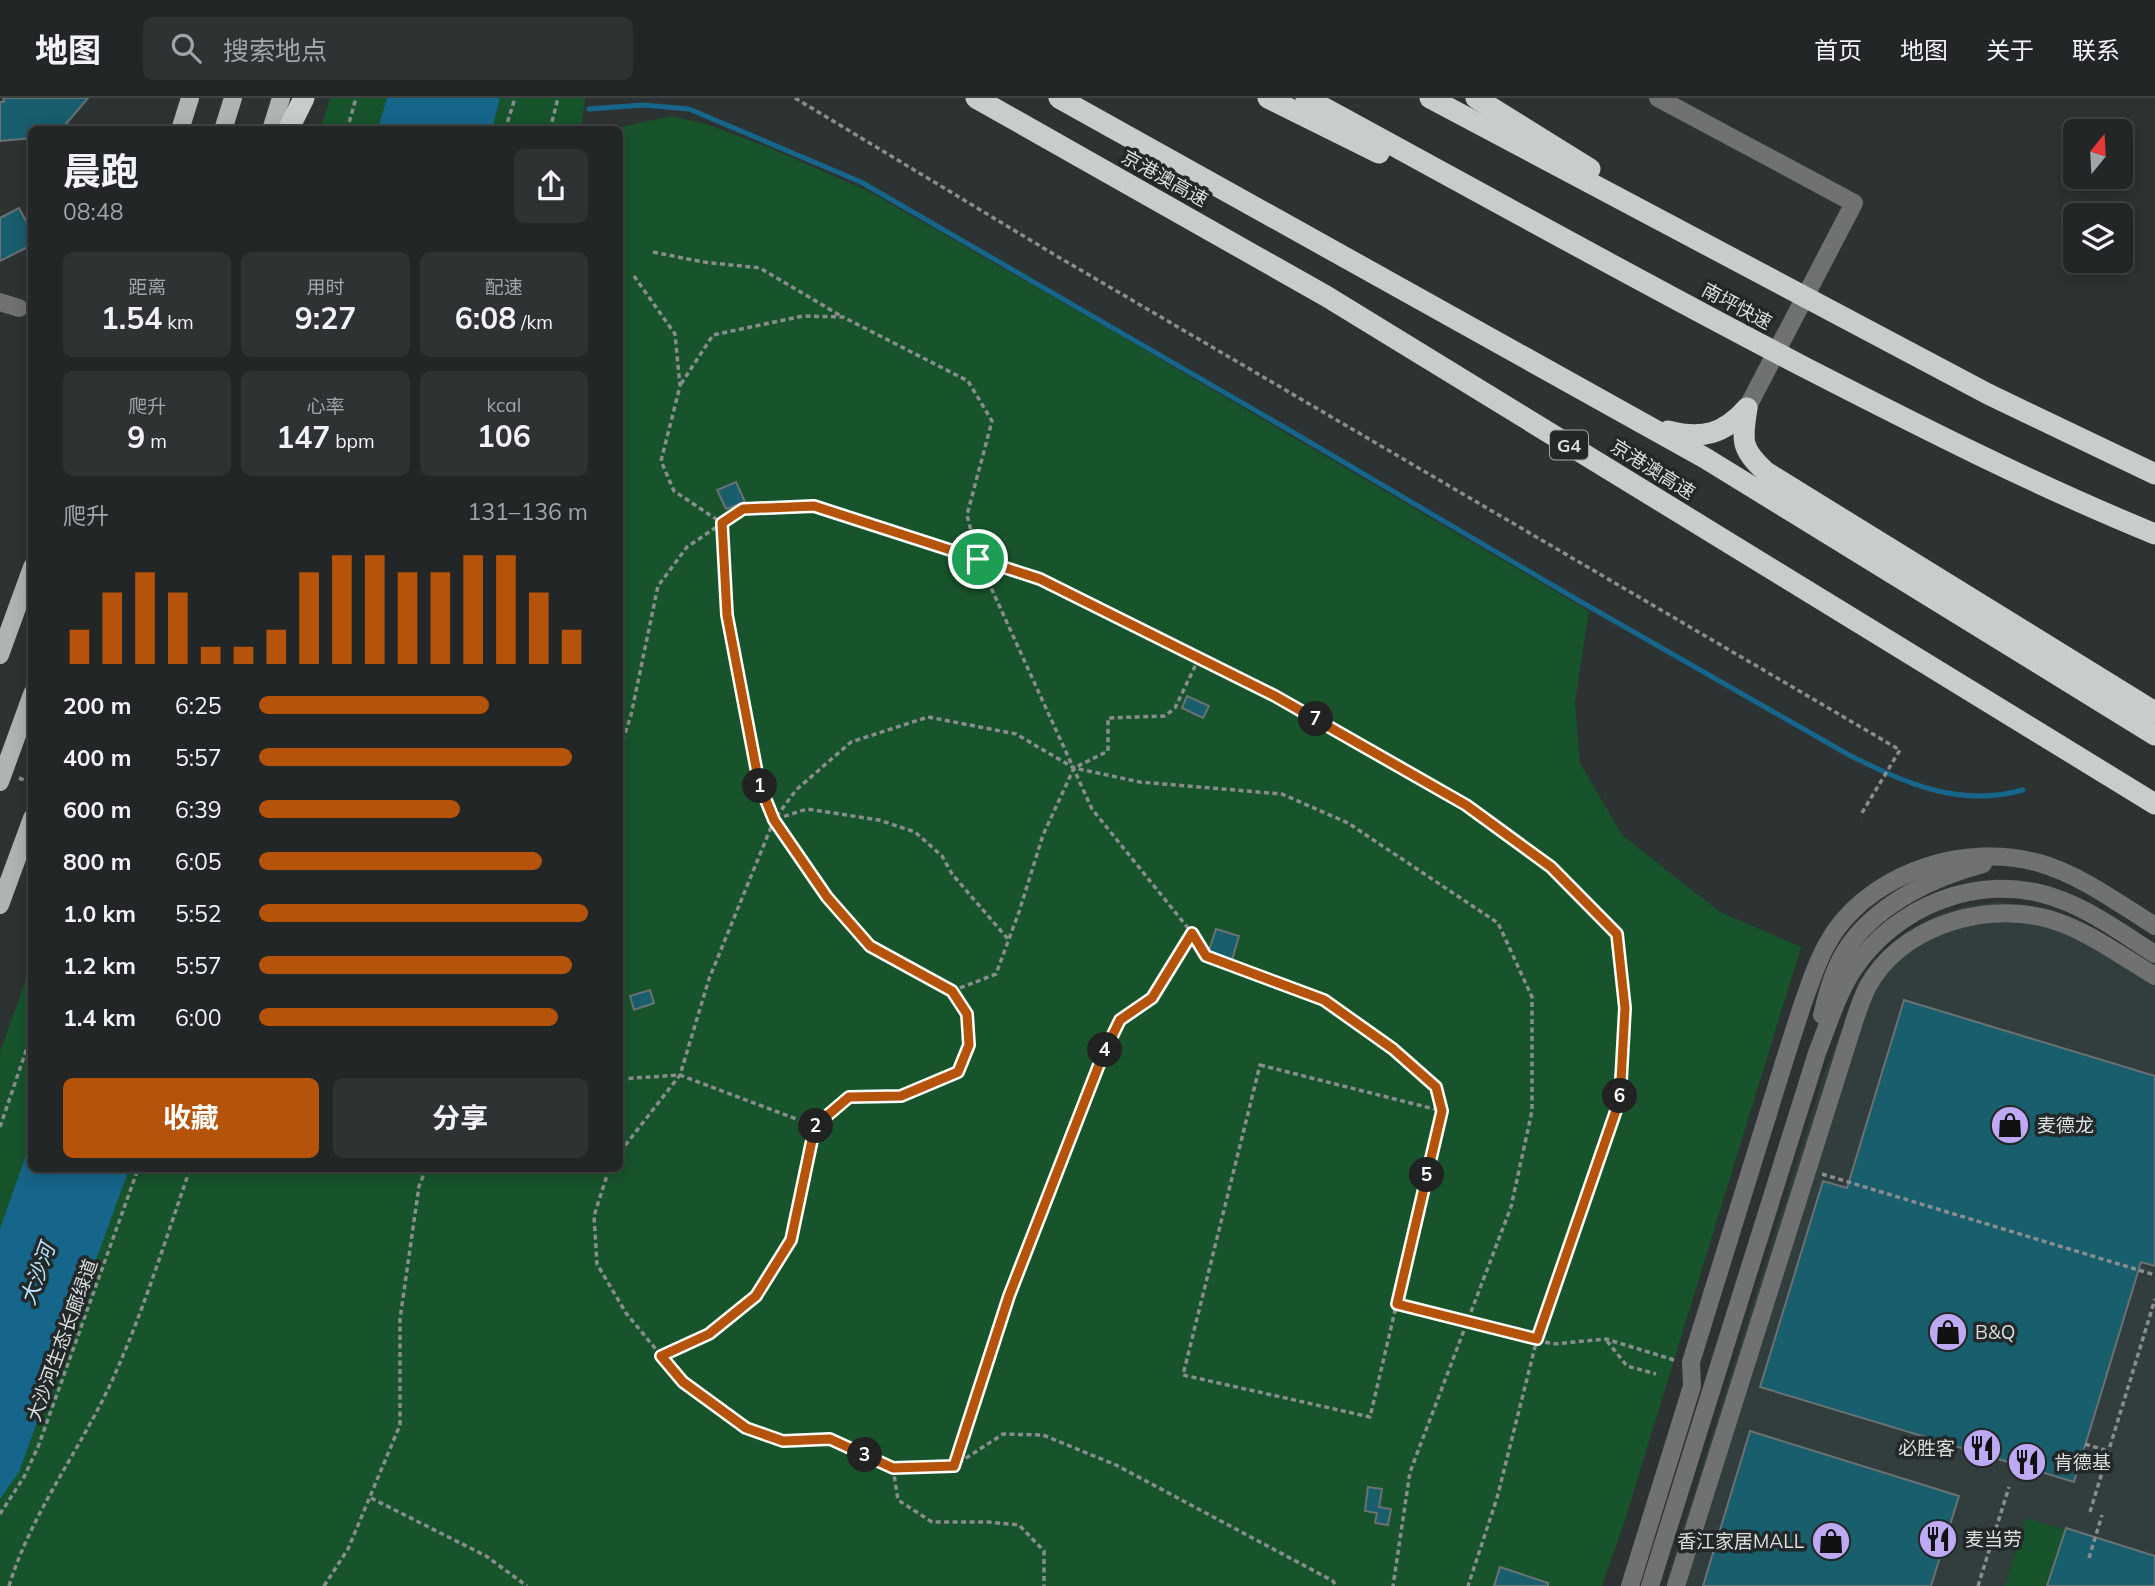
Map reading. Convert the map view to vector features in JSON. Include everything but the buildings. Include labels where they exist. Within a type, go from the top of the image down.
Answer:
[{"type":"highway","points":[[290,126],[304,98]]},
{"type":"highway","name":"京港澳高速","points":[[976,98],[1326,296],[2155,804]]},
{"type":"highway","name":"京港澳高速","points":[[1059,98],[1653,428],[2155,735]]},
{"type":"highway","points":[[1268,98],[1722,324]]},
{"type":"highway","name":"南坪快速","points":[[1306,98],[1722,324],[1951,443],[2066,498],[2155,534]]},
{"type":"highway","name":"南坪快速","points":[[1430,98],[1988,394],[2155,474]]},
{"type":"highway","points":[[1476,98],[1755,272]]},
{"type":"highway","points":[[1653,428],[1691,435],[1709,433],[1726,428],[1747,408]]},
{"type":"highway","points":[[1747,408],[1744,448],[1750,458],[1766,472],[2155,712]]},
{"type":"main road","points":[[181,126],[190,98]]},
{"type":"main road","points":[[224,126],[233,98]]},
{"type":"main road","points":[[271,126],[272,98]]},
{"type":"main road","points":[[272,126],[281,98]]},
{"type":"main road","points":[[0,656],[28,578]]},
{"type":"main road","points":[[0,656],[28,605]]},
{"type":"main road","points":[[0,782],[28,705]]},
{"type":"main road","points":[[0,905],[28,829]]},
{"type":"lane","points":[[1658,98],[1854,203],[1747,408]]},
{"type":"lane","points":[[0,302],[19,308]]},
{"type":"lane","points":[[1630,1586],[1692,1386],[1691,1362],[1737,1212],[1814,972],[1835,930],[1872,894],[1906,875],[1950,860],[1980,857],[2038,863],[2071,876],[2155,926]]},
{"type":"lane","points":[[1817,1053],[1829,988],[1838,964],[1864,928],[1903,897],[1928,884],[1976,866],[2009,858]]},
{"type":"lane","points":[[1650,1586],[1817,1053],[1840,995],[1869,949],[1888,930],[1938,900],[1993,888],[2024,890],[2052,896],[2078,907],[2155,954]]},
{"type":"lane","points":[[1676,1586],[1848,1041],[1868,986],[1882,966],[1915,938],[1936,927],[1961,919],[1992,914],[2042,917],[2061,923],[2155,976]]},
{"type":"path","points":[[349,126],[356,98]]},
{"type":"path","points":[[506,126],[515,98]]},
{"type":"path","points":[[551,126],[558,98]]},
{"type":"path","points":[[795,98],[1055,255],[1900,750],[1860,816]]},
{"type":"path","points":[[653,252],[703,262],[760,268],[843,317],[968,381],[992,421],[967,514],[978,559],[1092,809],[1192,933],[1206,956],[1324,1000],[1393,1049],[1436,1087],[1442,1111],[1370,1417],[1183,1375],[1259,1065],[1442,1111]]},
{"type":"path","points":[[634,276],[676,334],[680,386],[661,461],[674,491],[722,523]]},
{"type":"path","points":[[680,386],[713,335],[803,316],[843,317]]},
{"type":"path","points":[[623,740],[631,715],[658,586],[687,547],[743,509],[814,506],[1040,579],[1275,696],[1466,805],[1551,867],[1617,934],[1625,1008],[1620,1099],[1537,1339],[1497,1498],[1468,1586]]},
{"type":"path","points":[[661,1356],[709,1334],[756,1296],[791,1240],[815,1126],[849,1097],[901,1096],[958,1072],[969,1045],[967,1014],[952,991],[870,946],[827,897],[774,820],[759,783],[729,628],[722,523]]},
{"type":"path","points":[[952,991],[996,974],[1043,835],[1074,768],[1108,751],[1108,718],[1165,716],[1175,708],[1199,658]]},
{"type":"path","points":[[623,1148],[680,1075],[709,979],[774,820],[796,790],[851,742],[928,717],[1016,734],[1074,768],[1140,782],[1282,794],[1348,823],[1498,923],[1532,997],[1532,1111],[1511,1207],[1410,1472],[1393,1586]]},
{"type":"path","points":[[774,820],[807,809],[880,820],[915,832],[942,856],[952,874],[1009,939]]},
{"type":"path","points":[[954,1466],[1009,1296],[1102,1057],[1120,1020],[1152,998],[1192,933]]},
{"type":"path","points":[[0,1128],[28,1046]]},
{"type":"path","points":[[623,1079],[680,1075],[815,1126]]},
{"type":"path","points":[[1807,1170],[2155,1275]]},
{"type":"path","name":"大沙河生态长廊绿道","points":[[0,1514],[24,1476],[38,1447],[137,1172]]},
{"type":"path","points":[[9,1586],[26,1539],[87,1430],[126,1348],[189,1172]]},
{"type":"path","points":[[324,1586],[348,1549],[400,1425],[400,1319],[419,1186],[425,1172]]},
{"type":"path","points":[[608,1172],[594,1216],[597,1264],[626,1312],[683,1382],[746,1428],[783,1441],[830,1439],[893,1468],[954,1466],[1003,1434],[1043,1435],[1116,1465],[1333,1581],[1336,1586]]},
{"type":"path","points":[[2090,1512],[2155,1299]]},
{"type":"path","points":[[1397,1304],[1553,1344],[1606,1339],[1629,1345]]},
{"type":"path","points":[[1606,1339],[1627,1366],[1656,1374]]},
{"type":"path","points":[[2085,1444],[2108,1451]]},
{"type":"path","points":[[893,1468],[898,1500],[932,1522],[1019,1525],[1044,1551],[1044,1586]]},
{"type":"path","points":[[1978,1586],[2009,1487]]},
{"type":"path","points":[[370,1497],[486,1556],[527,1586]]},
{"type":"path","points":[[2089,1558],[2102,1515]]},
{"type":"shaded area","points":[[1998,902],[2035,907],[2067,917],[2155,967],[2155,1586],[1665,1586],[1825,1072],[1862,980],[1882,953],[1908,932],[1937,915],[1965,906]]},
{"type":"green space","points":[[330,98],[585,98],[581,126],[321,126]]},
{"type":"green space","points":[[672,116],[706,124],[770,148],[870,192],[1589,611],[1575,702],[1580,763],[1622,835],[1720,912],[1801,947],[1624,1523],[1602,1586],[0,1586],[0,1052],[28,973],[28,1172],[623,1172],[623,127]]},
{"type":"green space","points":[[2026,1518],[2065,1530],[2047,1586],[2005,1586]]},
{"type":"water","points":[[387,98],[500,98],[493,126],[379,126]]},
{"type":"water","name":"大沙河","points":[[28,1150],[28,1172],[128,1172],[19,1472],[0,1499],[0,1229]]},
{"type":"waterway","points":[[589,109],[643,105],[689,109],[861,182],[1849,755],[1891,775],[1933,790],[1977,796],[2023,790]]},
{"type":"place","name":"麦德龙","points":[[2010,1125]]},
{"type":"place","name":"B&Q","points":[[1948,1332]]},
{"type":"place","name":"必胜客","points":[[1982,1448]]},
{"type":"place","name":"肯德基","points":[[2027,1462]]},
{"type":"place","name":"麦当劳","points":[[1938,1539]]},
{"type":"place","name":"香江家居MALL","points":[[1831,1541]]},
{"type":"route","points":[[814,506],[978,559],[1040,579],[1275,696],[1466,805],[1551,867],[1617,934],[1625,1008],[1620,1099],[1537,1339],[1397,1304],[1442,1111],[1436,1087],[1393,1049],[1324,1000],[1206,956],[1192,933],[1152,998],[1120,1020],[1102,1057],[1009,1296],[954,1466],[893,1468],[830,1439],[783,1441],[746,1428],[683,1382],[661,1356],[709,1334],[756,1296],[791,1240],[815,1126],[849,1097],[901,1096],[958,1072],[969,1045],[967,1014],[952,991],[870,946],[827,897],[774,820],[759,783],[743,707],[727,615],[722,523],[743,509],[814,506]]}]
